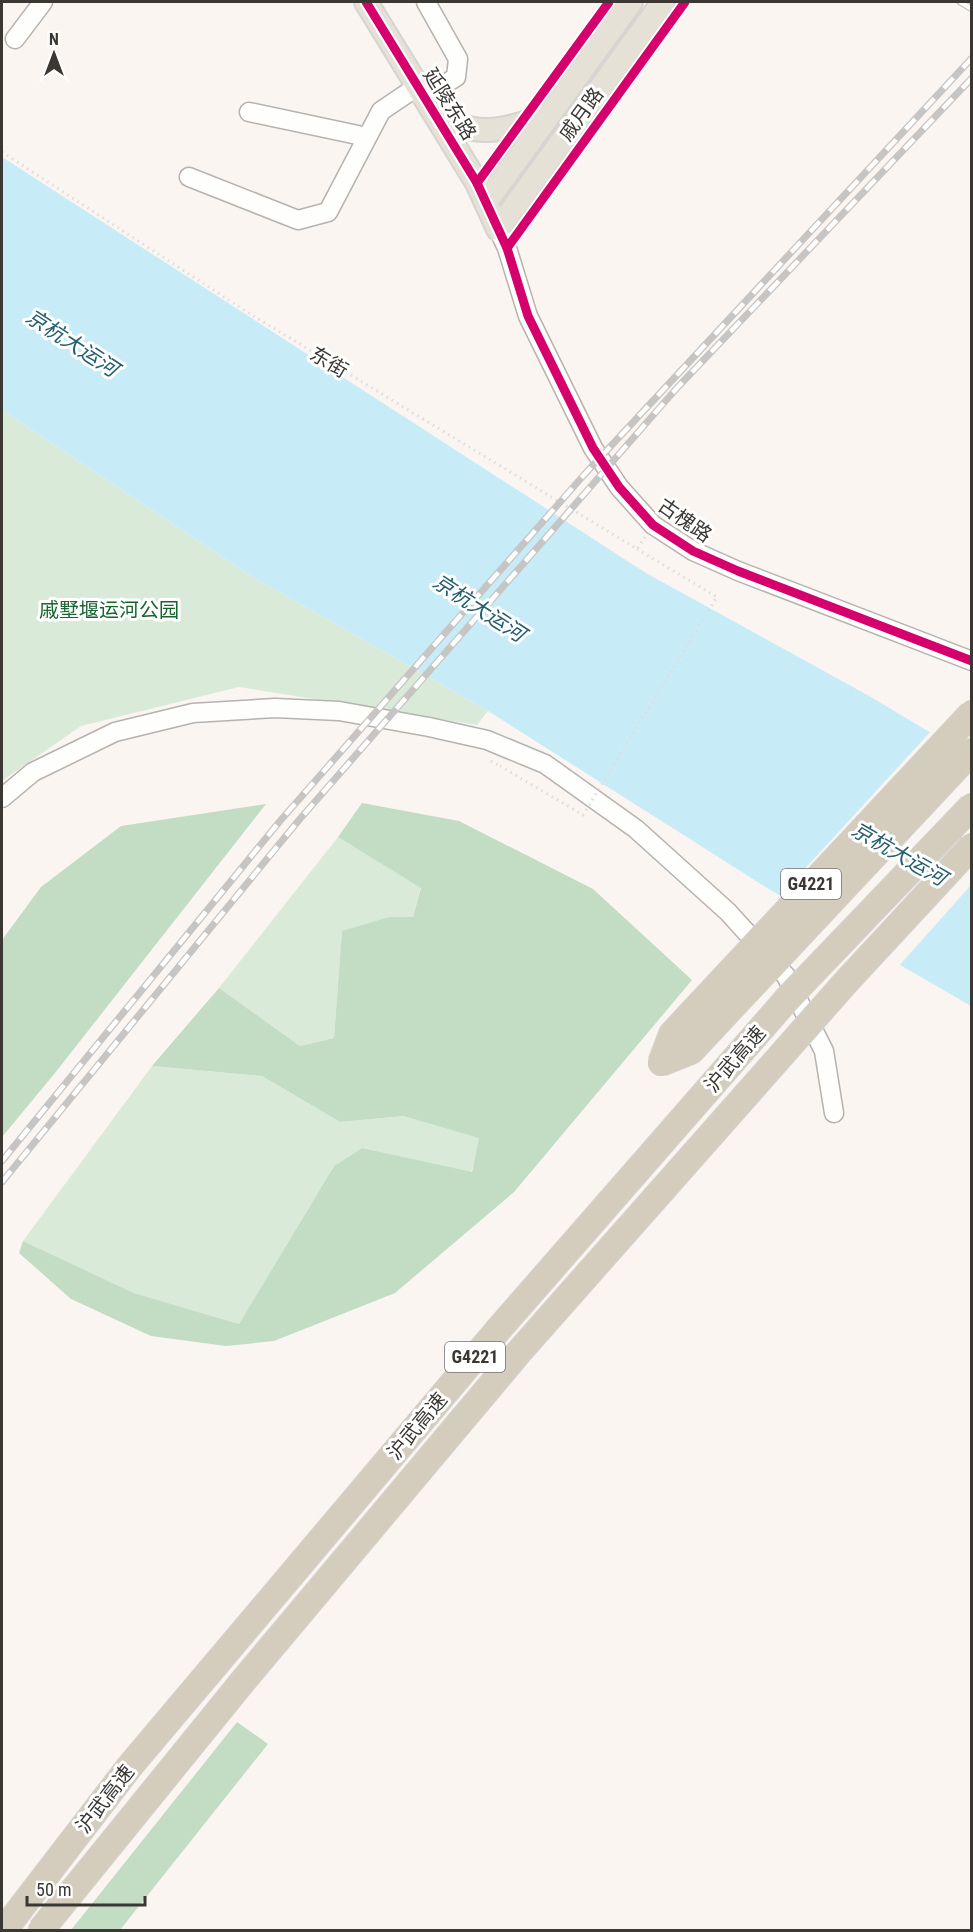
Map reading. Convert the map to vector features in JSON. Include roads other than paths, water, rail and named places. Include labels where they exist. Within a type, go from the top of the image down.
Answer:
[{"type":"highway","name":"沪武高速","points":[[972,713],[672,1034],[661,1063],[691,1051],[972,751]]},
{"type":"highway","name":"沪武高速","points":[[4,1930],[130,1766],[498,1330],[788,998],[972,806]]},
{"type":"highway","name":"沪武高速","points":[[41,1930],[243,1681],[519,1352],[846,982],[972,846]]},
{"type":"main road","name":"延陵东路","points":[[366,2],[477,183],[498,229]]},
{"type":"main road","name":"戚月路","points":[[486,202],[631,2]]},
{"type":"main road","name":"戚月路","points":[[498,229],[663,2]]},
{"type":"main road","points":[[424,97],[458,125],[481,130],[503,130],[549,115]]},
{"type":"street","points":[[15,39],[43,2]]},
{"type":"street","points":[[189,177],[298,220],[328,212],[381,111],[424,97],[456,77],[459,59],[426,2]]},
{"type":"street","points":[[249,112],[367,137]]},
{"type":"street","name":"古槐路","points":[[498,229],[507,248],[528,316],[593,448],[619,487],[653,525],[693,551],[738,571],[972,662]]},
{"type":"street","points":[[2,798],[33,772],[115,732],[193,713],[275,708],[339,711],[487,740],[545,764],[636,830],[728,912],[786,976],[824,1051],[834,1113]]},
{"type":"water","name":"京杭大运河","points":[[2,157],[646,573],[871,697],[971,757],[971,1006],[767,888],[488,711],[248,574],[2,410]]},
{"type":"railway","points":[[960,2],[972,9]]},
{"type":"railway","points":[[2,1161],[280,821],[583,476],[972,58]]},
{"type":"railway","points":[[2,1182],[299,820],[676,389],[972,78]]},
{"type":"park label","name":"戚墅堰运河公园","points":[[109,610]]}]
